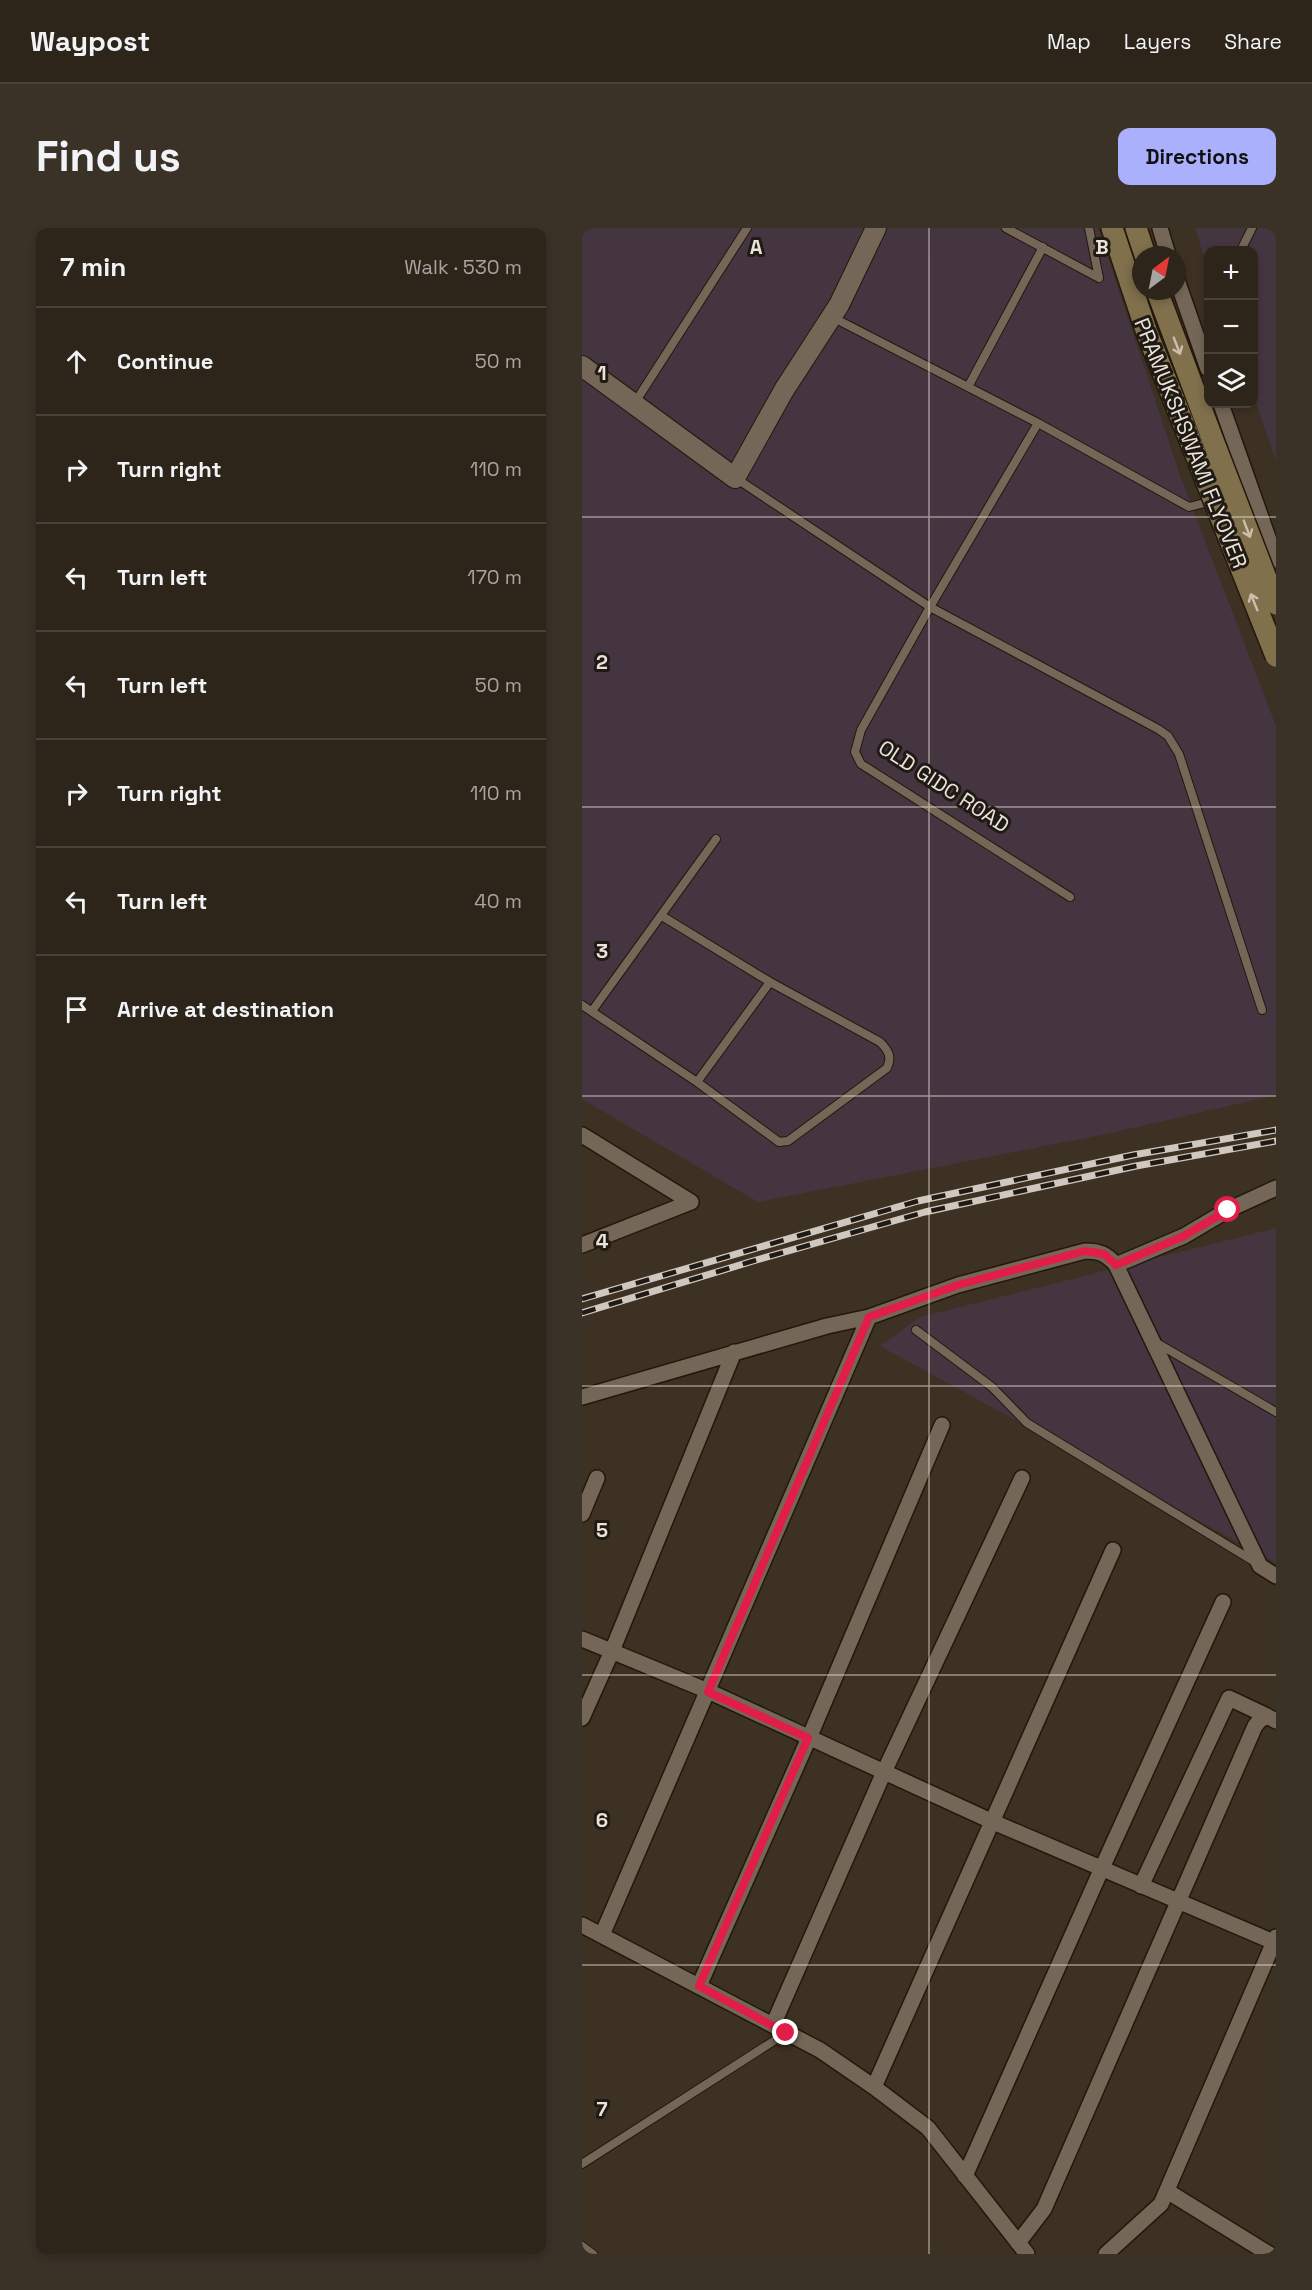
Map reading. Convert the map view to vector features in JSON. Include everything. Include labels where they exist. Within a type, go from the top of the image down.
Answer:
[{"type":"main road","name":"PRAMUKSHSWAMI FLYOVER","points":[[1112,228],[1146,333],[1276,656]]},
{"type":"main road","points":[[1136,228],[1142,246]]},
{"type":"main road","name":"PRAMUKSHSWAMI FLYOVER","points":[[1160,300],[1276,604]]},
{"type":"street","points":[[582,366],[735,478],[784,390],[832,317],[876,228]]},
{"type":"street","points":[[1160,228],[1165,246]]},
{"type":"street","points":[[1184,300],[1204,355]]},
{"type":"street","points":[[1222,408],[1276,560]]},
{"type":"street","points":[[582,1135],[691,1202],[582,1245]]},
{"type":"street","points":[[1116,1265],[1184,1236],[1228,1210],[1276,1188]]},
{"type":"street","points":[[582,1397],[734,1352],[869,1317],[958,1285],[1085,1251],[1104,1254],[1116,1265],[1260,1566],[1276,1575]]},
{"type":"street","points":[[602,1935],[869,1317]]},
{"type":"street","points":[[582,1718],[612,1651],[734,1352]]},
{"type":"street","points":[[699,1986],[942,1425]]},
{"type":"street","points":[[582,1514],[597,1478]]},
{"type":"street","points":[[779,2029],[884,1772],[1022,1478]]},
{"type":"street","points":[[874,2086],[1113,1550]]},
{"type":"street","points":[[965,2176],[1223,1602]]},
{"type":"street","points":[[582,1639],[708,1692],[991,1821],[1275,1941],[1167,2191],[1157,2208],[1106,2254]]},
{"type":"street","points":[[1141,1886],[1229,1698],[1271,1719]]},
{"type":"street","points":[[582,1925],[820,2050],[874,2086],[928,2128],[1023,2249],[1044,2209],[1255,1726],[1259,1720],[1271,1719]]},
{"type":"street","points":[[1167,2191],[1270,2254],[1276,2244]]},
{"type":"lane","points":[[634,404],[747,228]]},
{"type":"lane","points":[[1006,228],[1099,278],[1089,228]]},
{"type":"lane","points":[[1242,246],[1252,228]]},
{"type":"lane","points":[[968,387],[1043,247]]},
{"type":"lane","points":[[832,317],[1038,423],[1189,507],[1251,489]]},
{"type":"lane","name":"OLD GIDC ROAD","points":[[1038,423],[861,730],[855,752],[861,764],[1070,897]]},
{"type":"lane","points":[[735,478],[930,607],[1168,736],[1179,754],[1262,1010]]},
{"type":"lane","points":[[592,1011],[716,839]]},
{"type":"lane","points":[[582,1005],[697,1082],[774,1139],[784,1142],[886,1068],[890,1062],[890,1055],[880,1042],[770,982],[662,916]]},
{"type":"lane","points":[[697,1082],[770,982]]},
{"type":"lane","points":[[916,1330],[992,1387],[1027,1423],[1260,1566]]},
{"type":"lane","points":[[1152,1340],[1276,1412]]},
{"type":"lane","points":[[582,2164],[779,2029]]},
{"type":"lane","points":[[582,2246],[593,2254]]},
{"type":"shaded area","points":[[582,228],[1098,228],[1181,478],[1276,726],[1276,1095],[1111,1133],[758,1202],[582,1099]]},
{"type":"shaded area","points":[[1195,228],[1276,228],[1276,461],[1258,408],[1258,246],[1204,246],[1204,256]]},
{"type":"shaded area","points":[[1276,1228],[1276,1563],[880,1346],[920,1317]]},
{"type":"railway","points":[[582,1299],[918,1201],[1133,1155],[1276,1130]]},
{"type":"railway","points":[[582,1313],[925,1212],[1136,1166],[1276,1141]]},
{"type":"route","points":[[786,2033],[699,1986],[808,1738],[708,1692],[869,1317],[958,1285],[1085,1251],[1104,1254],[1116,1265],[1184,1236],[1228,1210]]}]
